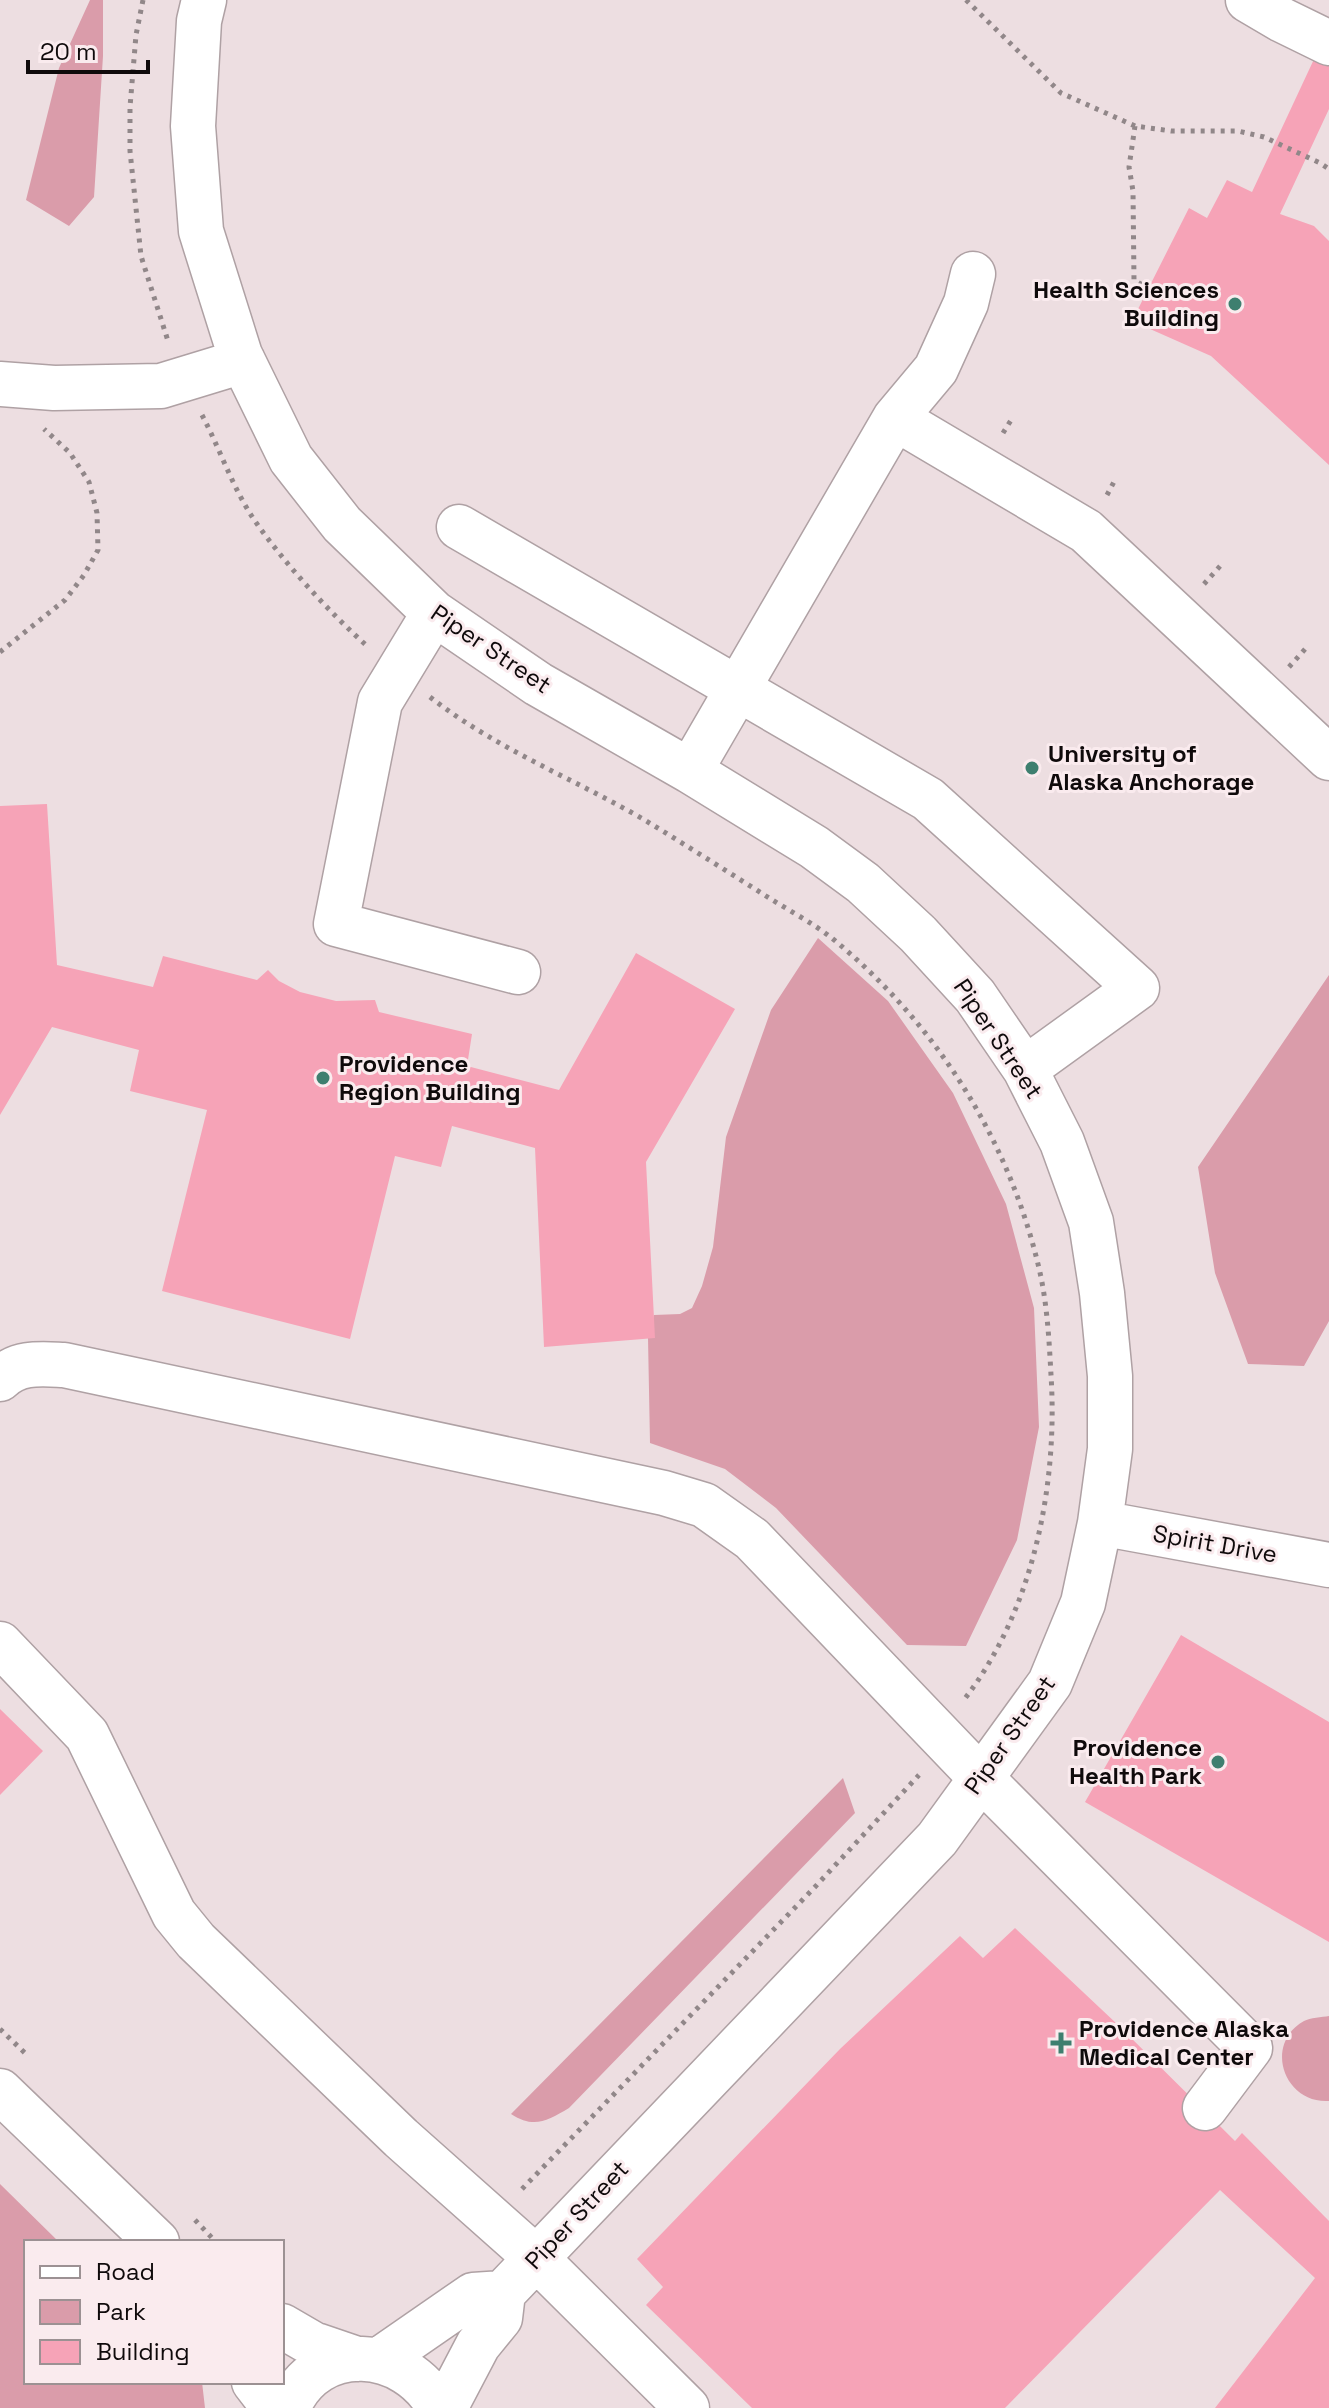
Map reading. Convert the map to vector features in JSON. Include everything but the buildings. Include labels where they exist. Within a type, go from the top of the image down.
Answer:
[{"type":"street","name":"Piper Street","points":[[204,0],[199,21],[193,126],[201,231],[243,361],[291,459],[342,524],[434,613],[538,684],[814,847],[863,883],[918,934],[975,996],[1025,1069],[1062,1142],[1091,1222],[1110,1376],[1110,1449],[1100,1523],[1083,1603],[1050,1683],[937,1839],[503,2293],[500,2318],[478,2345],[442,2408],[418,2378],[400,2367],[313,2344],[284,2327]]},
{"type":"street","points":[[1248,0],[1329,43]]},
{"type":"street","points":[[690,771],[895,418],[936,369],[966,303],[973,274]]},
{"type":"street","points":[[1,389],[161,386],[243,361]]},
{"type":"street","points":[[895,418],[1086,531],[1329,758]]},
{"type":"street","points":[[459,527],[928,799],[1137,988],[1025,1069]]},
{"type":"street","points":[[434,613],[380,702],[336,924],[518,972]]},
{"type":"street","points":[[0,1379],[5,1373],[26,1364],[64,1365],[664,1493],[704,1505],[752,1539],[980,1777],[1250,2048],[1205,2108]]},
{"type":"street","name":"Spirit Drive","points":[[1100,1523],[1329,1565]]},
{"type":"street","points":[[0,1644],[87,1735],[174,1914],[196,1941],[401,2138],[536,2258],[687,2408]]},
{"type":"street","points":[[0,2091],[155,2240]]},
{"type":"street","points":[[288,2408],[303,2384],[319,2371],[338,2362],[368,2359],[473,2295],[503,2293]]},
{"type":"street","points":[[256,2384],[274,2408]]},
{"type":"path","points":[[143,0],[136,35],[130,107],[130,151],[141,256],[180,381],[203,417],[254,520],[348,630],[438,704],[541,767],[641,818],[831,937],[884,985],[930,1036],[996,1144],[1038,1265],[1049,1334],[1053,1407],[1049,1470],[1043,1518],[1018,1601],[991,1658],[960,1705]]},
{"type":"path","points":[[966,0],[1061,93],[1135,126],[1171,131],[1238,131],[1264,137],[1329,169]]},
{"type":"path","points":[[1135,126],[1129,167],[1133,191],[1134,280],[1148,288]]},
{"type":"path","points":[[0,652],[65,600],[98,550],[97,513],[89,482],[70,453],[44,430]]},
{"type":"path","points":[[514,2197],[925,1769]]},
{"type":"green space","points":[[90,0],[103,0],[103,56],[94,197],[69,226],[26,200],[59,68]]},
{"type":"green space","points":[[818,938],[888,1001],[953,1093],[1006,1204],[1034,1308],[1039,1427],[1017,1540],[966,1646],[907,1645],[776,1508],[725,1469],[650,1443],[648,1338],[654,1315],[680,1314],[692,1308],[702,1286],[713,1247],[726,1137],[771,1010]]},
{"type":"green space","points":[[1329,975],[1329,1321],[1304,1366],[1248,1364],[1215,1273],[1198,1167]]},
{"type":"green space","points":[[843,1778],[855,1813],[569,2108],[540,2122],[519,2119],[511,2114]]},
{"type":"green space","points":[[1329,2016],[1329,2101],[1300,2093],[1284,2071],[1282,2057],[1291,2031],[1304,2021]]},
{"type":"green space","points":[[0,2184],[57,2240],[24,2240],[24,2384],[202,2384],[205,2408],[0,2408]]},
{"type":"place","name":"Health Sciences Building","points":[[1235,304]]},
{"type":"place","name":"University of Alaska Anchorage","points":[[1032,768]]},
{"type":"place","name":"Providence Region Building","points":[[323,1078]]},
{"type":"place","name":"Providence Health Park","points":[[1218,1762]]},
{"type":"place","name":"Providence Alaska Medical Center","points":[[1061,2043]]}]
